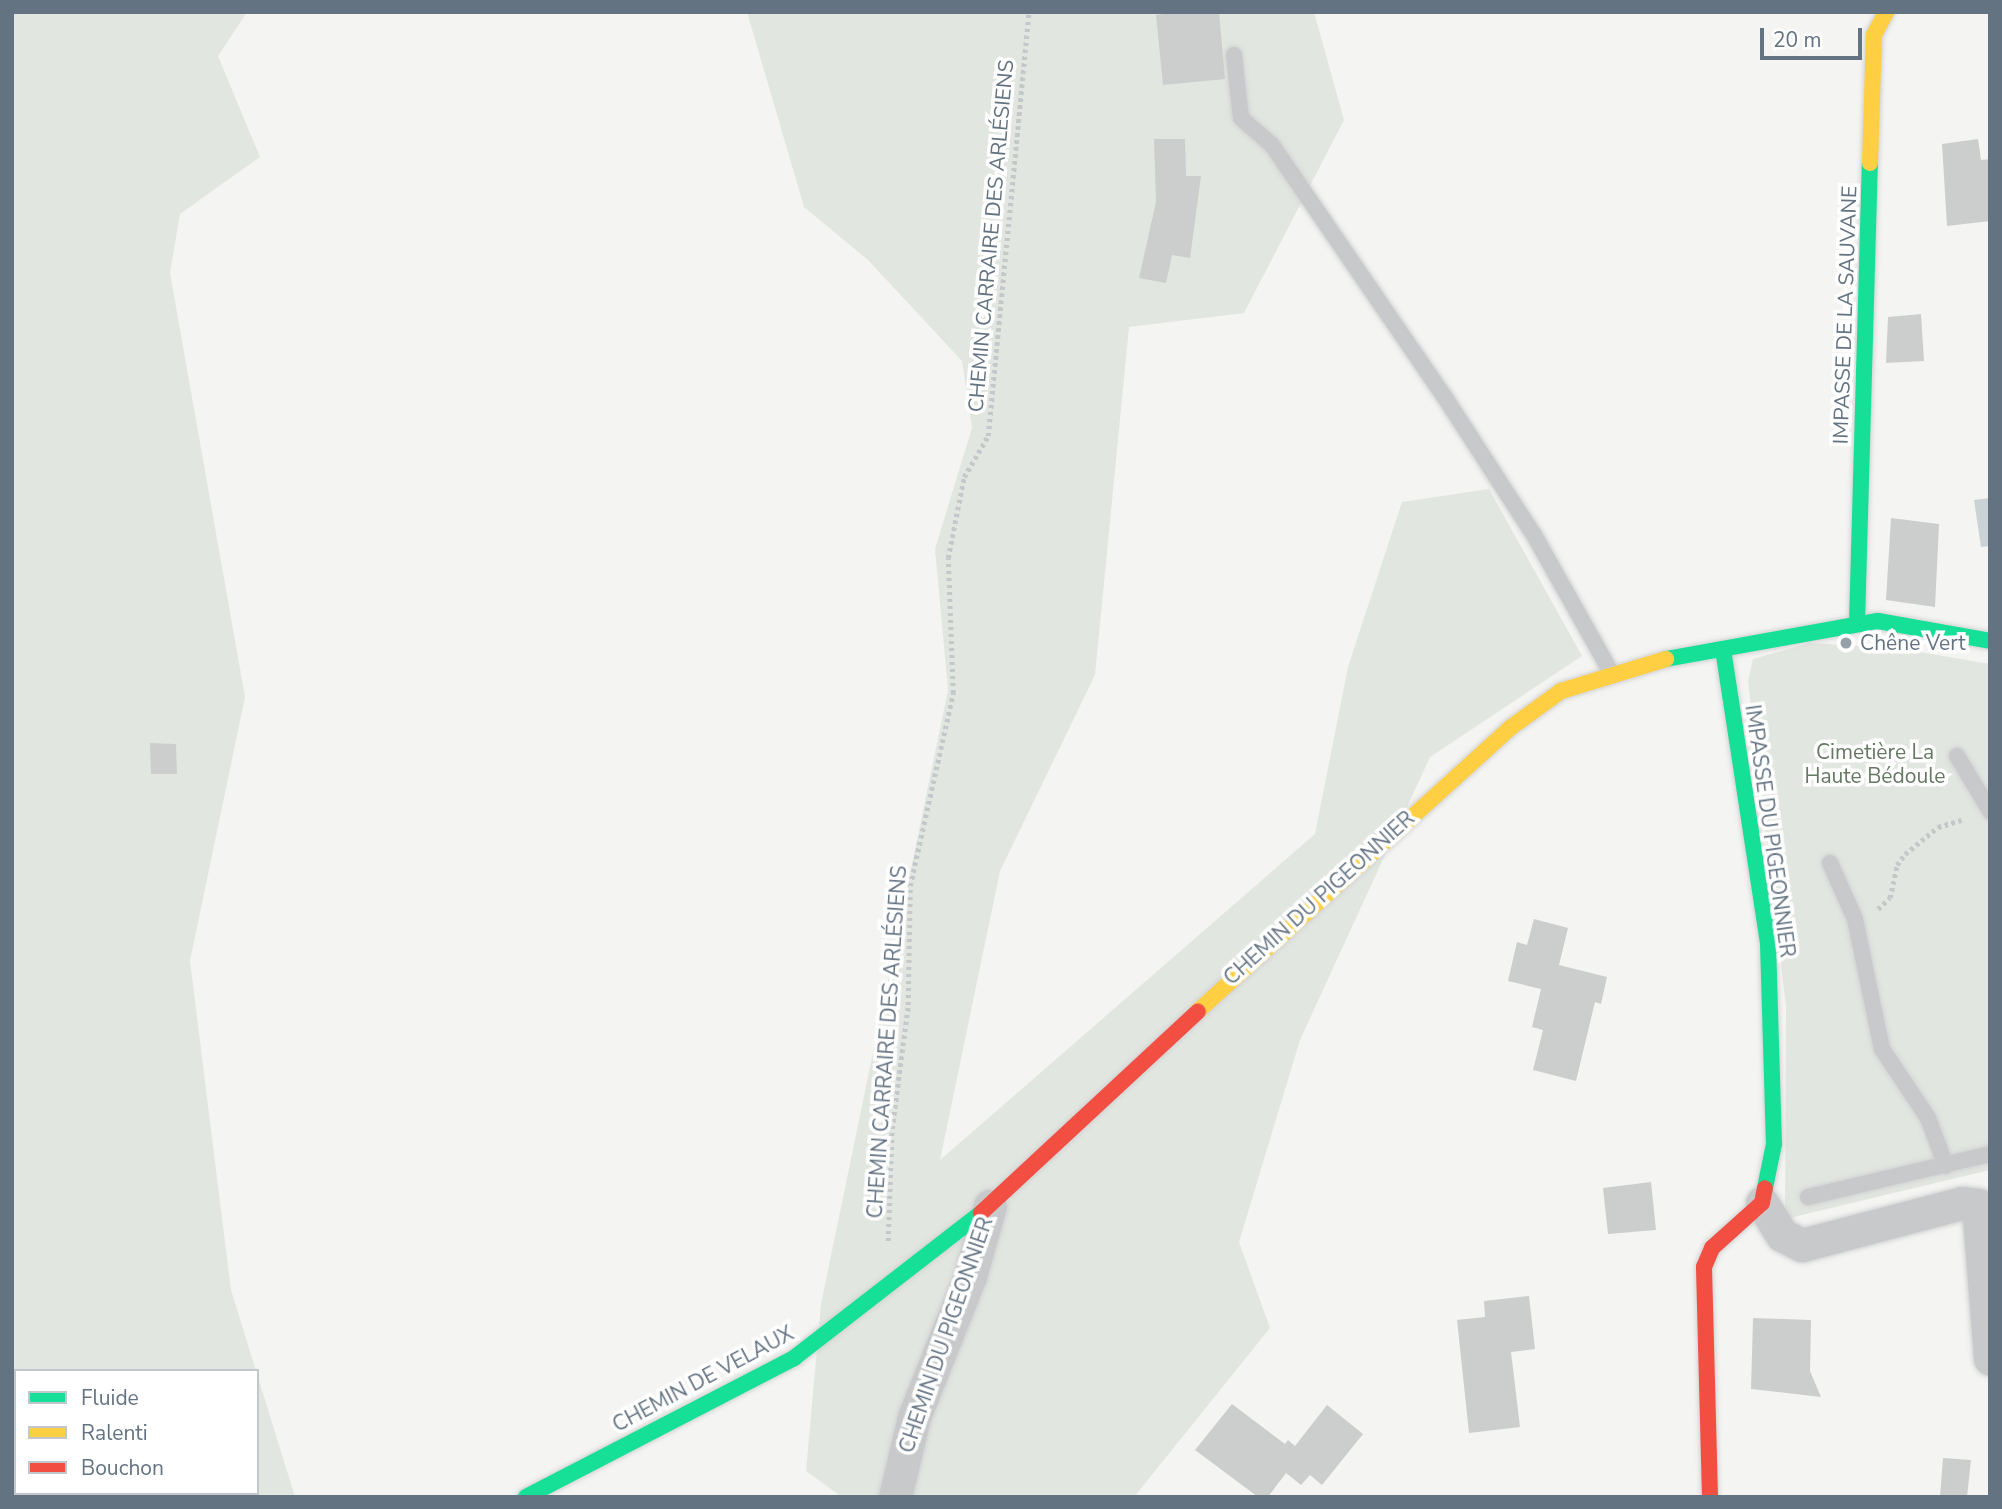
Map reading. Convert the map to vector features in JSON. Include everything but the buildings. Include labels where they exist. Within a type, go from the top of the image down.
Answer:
[{"type":"street","name":"IMPASSE DE LA SAUVANE","points":[[1857,623],[1874,35],[1886,12]]},
{"type":"street","name":"CHEMIN DU PIGEONNIER","points":[[895,1497],[914,1417],[970,1276],[990,1206],[1207,1000],[1510,728],[1561,691],[1611,672],[1857,623],[1878,621],[1990,641]]},
{"type":"street","name":"IMPASSE DU PIGEONNIER","points":[[1723,649],[1768,943],[1773,1144],[1762,1203]]},
{"type":"street","points":[[1710,1497],[1704,1267],[1712,1248],[1762,1203],[1782,1235],[1802,1245],[1962,1203],[1978,1205],[1990,1359]]},
{"type":"street","name":"CHEMIN DE VELAUX","points":[[526,1497],[794,1358],[887,1289],[990,1206]]},
{"type":"lane","points":[[1234,55],[1241,118],[1272,145],[1444,396],[1534,536],[1611,672]]},
{"type":"lane","points":[[1957,756],[1990,811]]},
{"type":"lane","points":[[1830,863],[1855,919],[1882,1049],[1928,1118],[1946,1166]]},
{"type":"lane","points":[[1808,1197],[1990,1154]]},
{"type":"path","name":"CHEMIN CARRAIRE DES ARLÉSIENS","points":[[887,1289],[892,1129],[908,1005],[911,886],[953,693],[948,558],[964,477],[988,436],[1029,12]]},
{"type":"path","points":[[1855,919],[1890,898],[1896,866],[1905,854],[1937,827],[1970,818]]},
{"type":"green space","points":[[12,12],[247,12],[218,56],[260,157],[180,214],[170,273],[245,697],[190,961],[231,1290],[255,1369],[14,1369],[14,1495],[259,1495],[259,1380],[295,1497],[12,1497]]},
{"type":"green space","points":[[747,12],[1314,12],[1344,120],[1244,313],[1129,327],[1095,675],[1000,871],[940,1160],[1315,834],[1348,667],[1402,502],[1489,489],[1582,656],[1430,757],[1300,1040],[1239,1242],[1270,1328],[1134,1497],[842,1497],[806,1471],[821,1304],[948,690],[935,549],[972,428],[962,361],[868,260],[804,207]]},
{"type":"green space","name":"Cimetière La Haute Bédoule","points":[[1810,643],[1896,648],[1990,664],[1990,1170],[1785,1219],[1786,1007],[1748,681],[1753,659]]},
{"type":"shaded area","points":[[1990,498],[1990,546],[1981,547],[1974,500]]},
{"type":"traffic: fast","points":[[1857,623],[1870,163]]},
{"type":"traffic: fast","points":[[1666,659],[1878,621],[1990,641]]},
{"type":"traffic: fast","points":[[1723,649],[1768,943],[1774,1144],[1765,1188]]},
{"type":"traffic: fast","points":[[526,1497],[794,1358],[981,1213]]},
{"type":"traffic: slow","points":[[1870,163],[1874,35],[1886,12]]},
{"type":"traffic: slow","points":[[1198,1011],[1510,728],[1561,691],[1666,659]]},
{"type":"traffic: jam","points":[[981,1213],[1198,1011]]},
{"type":"traffic: jam","points":[[1710,1497],[1704,1267],[1712,1248],[1762,1203],[1765,1188]]},
{"type":"place","name":"Chêne Vert","points":[[1846,643]]}]
